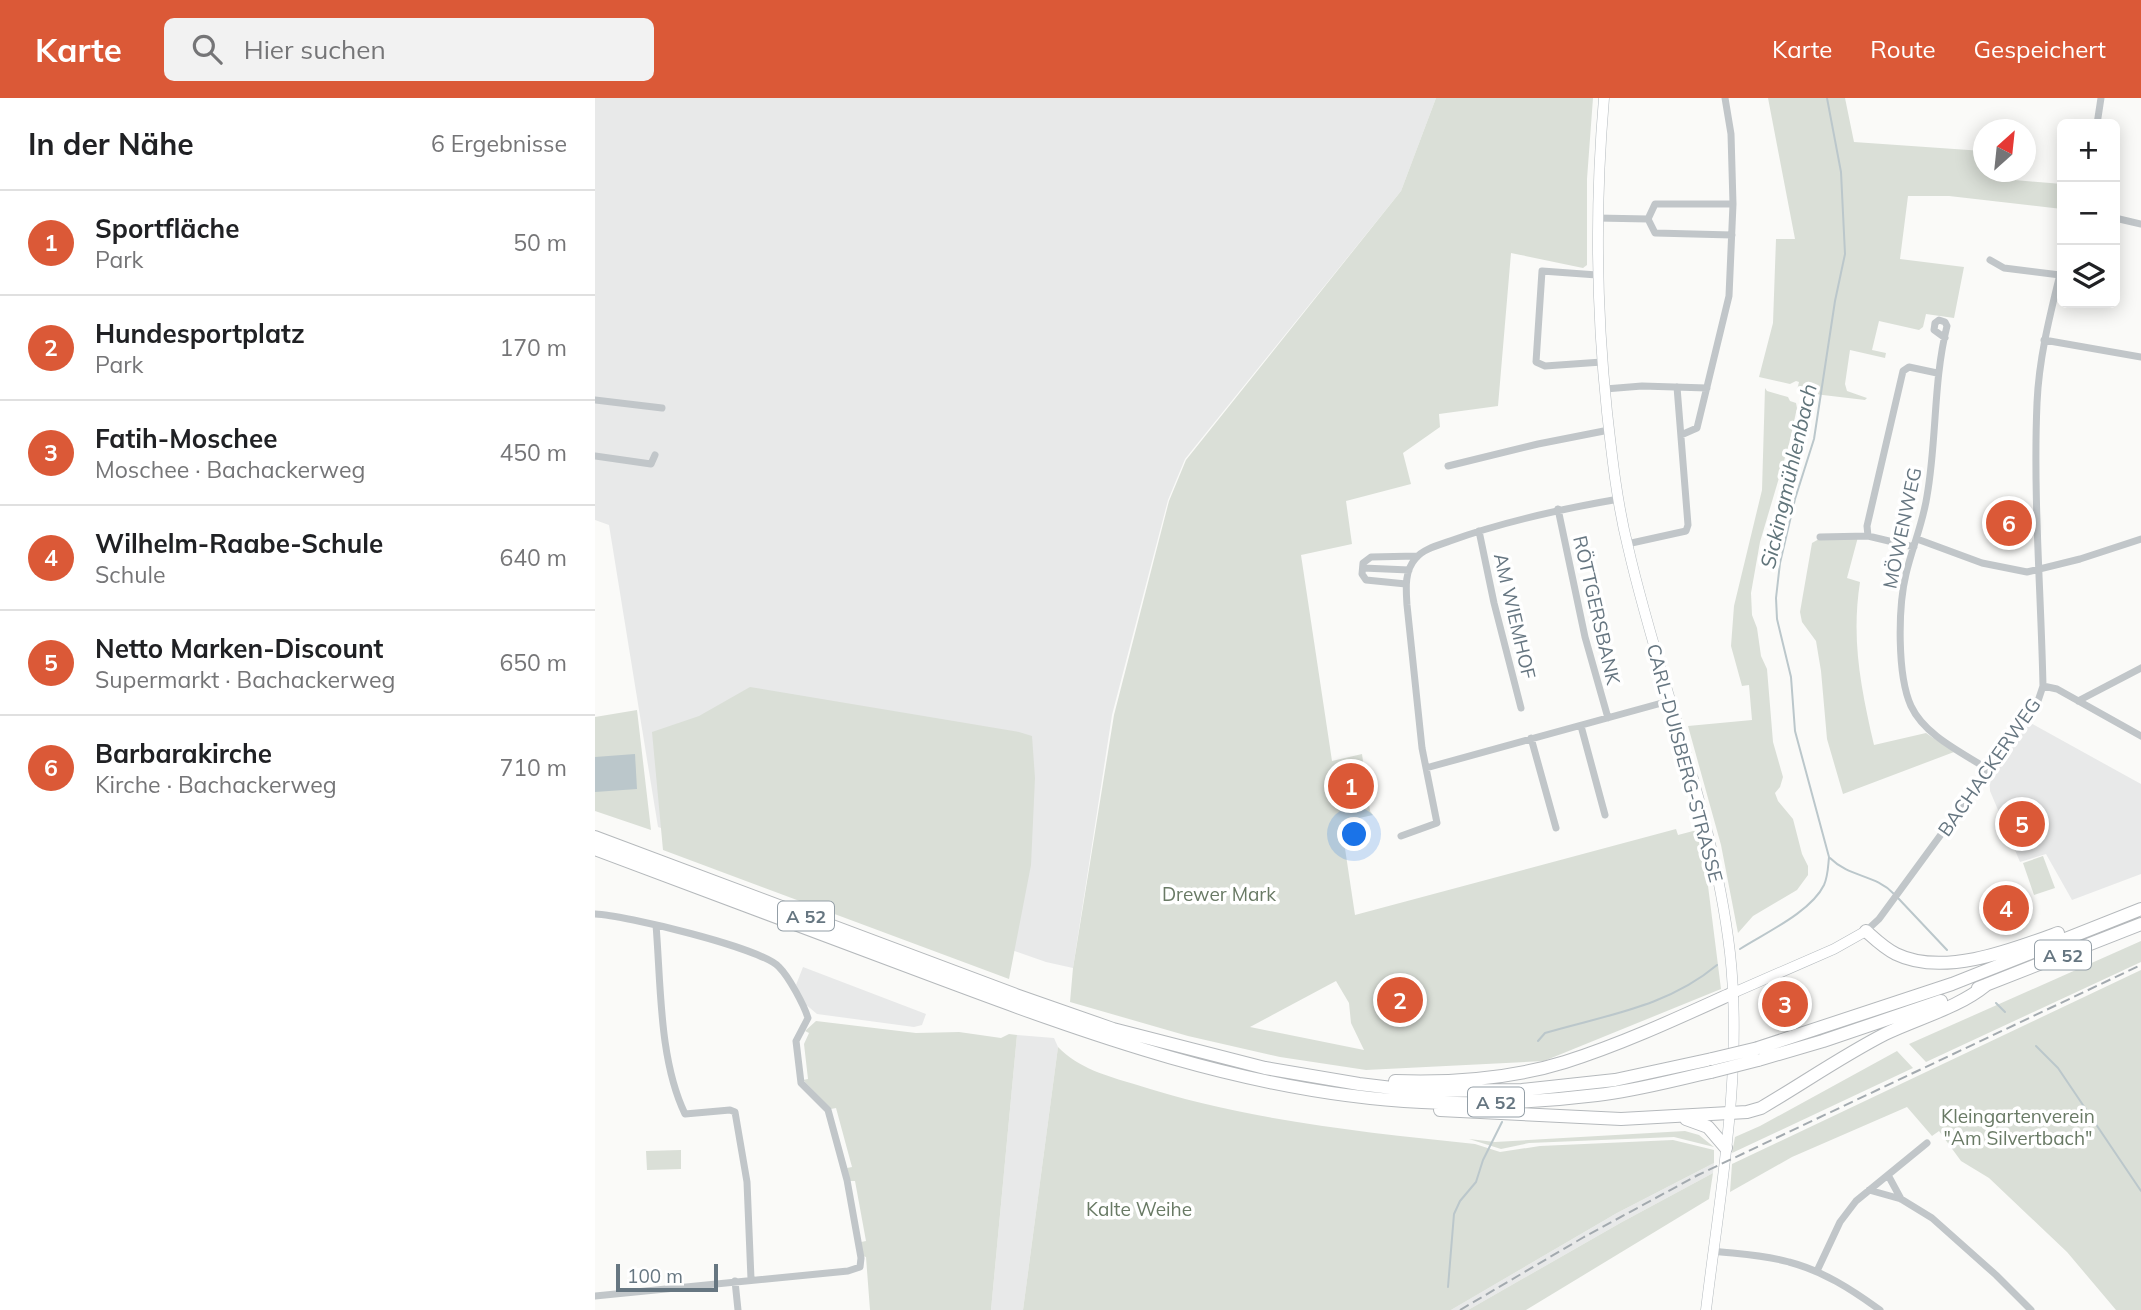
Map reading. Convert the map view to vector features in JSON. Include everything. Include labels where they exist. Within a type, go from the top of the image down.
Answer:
[{"type":"highway","name":"A 52","points":[[595,837],[1016,1001]]},
{"type":"highway","name":"A 52","points":[[595,849],[1173,1059],[1279,1084],[1364,1097],[1422,1102],[1482,1103],[1600,1095],[1758,1054],[1823,1041],[1986,985],[2141,924]]},
{"type":"highway","points":[[1866,931],[1897,954],[1920,961],[1951,962],[2010,950],[2141,903]]},
{"type":"highway","name":"A 52","points":[[1758,1054],[1952,984],[2141,909]]},
{"type":"highway","points":[[1682,1118],[1761,1108],[1862,1046],[1911,1021],[1973,996],[1986,985]]},
{"type":"highway","points":[[1359,1084],[1375,1080],[1466,1080],[1562,1063],[1611,1046],[1733,993]]},
{"type":"highway","name":"A 52","points":[[1062,1017],[1265,1068],[1417,1091],[1522,1090],[1711,1066]]},
{"type":"highway","points":[[1279,1084],[1303,1094],[1402,1107],[1621,1119],[1682,1118],[1709,1127],[1725,1148]]},
{"type":"main road","name":"CARL-DUISBERG-STRASSE","points":[[1604,98],[1597,218],[1597,275],[1609,430],[1627,544],[1715,863],[1733,993],[1730,1114],[1706,1310]]},
{"type":"main road","name":"BACHACKERWEG","points":[[1733,993],[1834,949],[1866,931]]},
{"type":"street","points":[[1681,435],[1697,428],[1729,296],[1733,204],[1731,134],[1725,98]]},
{"type":"street","points":[[2098,119],[2101,98]]},
{"type":"street","points":[[1732,235],[1655,233],[1649,219],[1655,204],[1733,204]]},
{"type":"street","points":[[1597,218],[1649,219]]},
{"type":"street","points":[[2120,220],[2141,224]]},
{"type":"street","points":[[1990,260],[2004,268],[2057,275]]},
{"type":"street","points":[[1597,275],[1542,271],[1536,362],[1545,366],[1602,362]]},
{"type":"street","name":"BACHACKERWEG","points":[[1866,931],[1903,889],[1989,770],[2038,701],[2043,686],[2038,571],[2037,401],[2044,340],[2057,287]]},
{"type":"street","name":"MÖWENWEG","points":[[1945,338],[1937,373],[1927,498],[1906,573],[1900,643],[1911,705],[1921,722],[1989,770]]},
{"type":"street","points":[[2044,340],[2141,357]]},
{"type":"street","points":[[1868,536],[1867,526],[1903,371],[1909,367],[1937,373]]},
{"type":"street","points":[[1605,389],[1642,386],[1707,388]]},
{"type":"street","points":[[1627,544],[1682,534],[1688,525],[1677,387]]},
{"type":"street","points":[[595,400],[662,408]]},
{"type":"street","points":[[1448,466],[1609,430]]},
{"type":"street","points":[[595,456],[651,464],[655,454]]},
{"type":"street","points":[[1406,584],[1370,582],[1363,577],[1363,563],[1371,556],[1417,556],[1479,531],[1558,509],[1619,499]]},
{"type":"street","name":"RÖTTGERSBANK","points":[[1558,509],[1587,646],[1608,718]]},
{"type":"street","name":"AM WIEMHOF","points":[[1479,531],[1521,708]]},
{"type":"street","points":[[1820,537],[1868,536],[1916,543],[1982,563],[2027,572],[2125,546],[2141,539]]},
{"type":"street","points":[[1401,836],[1437,823],[1426,768],[1406,584],[1409,570],[1417,556]]},
{"type":"street","points":[[1363,568],[1409,570]]},
{"type":"street","points":[[2078,701],[2141,668]]},
{"type":"street","points":[[2043,686],[2057,689],[2141,736]]},
{"type":"street","points":[[1426,768],[1669,701]]},
{"type":"street","points":[[1581,726],[1605,815]]},
{"type":"street","points":[[1531,738],[1556,828]]},
{"type":"street","points":[[595,914],[639,920],[754,953],[779,966],[808,1018],[796,1041],[801,1083],[828,1110],[847,1180],[860,1267],[854,1270],[595,1296]]},
{"type":"street","points":[[656,925],[668,1064],[676,1096],[685,1114],[730,1110],[735,1112],[747,1182],[751,1279]]},
{"type":"street","points":[[1817,1271],[1840,1222],[1856,1201],[1927,1143]]},
{"type":"street","points":[[1888,1175],[1901,1199]]},
{"type":"street","points":[[1869,1191],[1901,1199],[1931,1218],[2031,1310]]},
{"type":"street","points":[[1713,1251],[1786,1261],[1817,1271],[1880,1310]]},
{"type":"street","points":[[735,1281],[738,1310]]},
{"type":"shaded area","points":[[595,98],[1436,98],[1401,191],[1185,459],[1168,500],[1112,715],[1073,968],[1046,962],[658,827],[609,525],[595,520]]},
{"type":"shaded area","points":[[2025,720],[2141,784],[2141,874],[2072,900],[2046,854],[2020,862],[1990,791],[1989,770]]},
{"type":"shaded area","points":[[635,754],[637,789],[595,792],[595,757]]},
{"type":"shaded area","points":[[803,967],[926,1014],[922,1025],[914,1027],[817,1014],[804,1003],[796,985]]},
{"type":"shaded area","points":[[1017,1035],[1054,1038],[1058,1047],[1023,1310],[991,1310]]},
{"type":"shaded area","points":[[1714,1163],[1713,1173],[1468,1310],[1451,1310],[1617,1213]]},
{"type":"green space","name":"Drewer Mark","points":[[1436,98],[1593,98],[1587,179],[1587,265],[1583,268],[1511,253],[1498,406],[1439,414],[1440,427],[1403,453],[1411,484],[1346,501],[1352,544],[1301,555],[1332,761],[1362,754],[1370,811],[1373,815],[1341,822],[1355,915],[1676,829],[1678,835],[1697,830],[1705,862],[1721,989],[1544,1061],[1366,1070],[1280,1057],[1188,1036],[1070,1002],[1073,968],[1114,715],[1169,501],[1186,460],[1401,191]],"holes":[[[1336,981],[1349,1003],[1351,1023],[1364,1050],[1250,1027]]]},
{"type":"green space","points":[[1768,98],[1845,98],[1854,142],[1973,150],[1973,182],[2057,184],[2057,208],[1949,196],[1908,196],[1900,259],[1964,267],[1954,318],[1926,314],[1923,327],[1919,330],[1879,321],[1872,350],[1886,353],[1885,358],[1850,350],[1845,384],[1847,391],[1867,398],[1865,400],[1806,393],[1797,390],[1799,382],[1790,384],[1759,377],[1773,323],[1776,239],[1795,239]]},
{"type":"green space","points":[[1765,388],[1788,397],[1796,403],[1797,408],[1760,542],[1751,593],[1752,615],[1761,656],[1767,669],[1773,742],[1783,777],[1775,793],[1793,819],[1808,866],[1808,875],[1797,890],[1753,916],[1738,933],[1721,845],[1688,726],[1752,720],[1749,685],[1742,686],[1731,646],[1734,606],[1762,490]]},
{"type":"green space","points":[[1858,537],[1847,578],[1860,582],[1857,644],[1874,745],[1926,733],[1954,752],[1843,794],[1827,739],[1816,641],[1802,622],[1800,612],[1812,543],[1819,539]]},
{"type":"green space","points":[[750,687],[1032,736],[1035,778],[1031,865],[1009,979],[663,850],[652,732],[699,716]]},
{"type":"green space","points":[[637,710],[651,830],[595,811],[595,717]]},
{"type":"green space","points":[[2043,856],[2055,888],[2034,895],[2023,863]]},
{"type":"green space","points":[[2141,941],[2141,962],[1926,1062],[1909,1044]]},
{"type":"green space","name":"Kleingartenverein \"Am Silvertbach\"","points":[[2141,970],[2141,1310],[2116,1310],[2067,1252],[1989,1178],[1961,1161],[1939,1131],[1932,1136],[1907,1107],[1792,1157],[1730,1192],[1732,1164]]},
{"type":"green space","points":[[816,1021],[916,1033],[959,1032],[1001,1038],[1009,1034],[1017,1035],[991,1310],[870,1310],[866,1257],[863,1256],[861,1242],[866,1241],[855,1181],[850,1181],[847,1168],[852,1167],[836,1108],[831,1109],[803,1080],[808,1079],[804,1044],[809,1033],[805,1031]]},
{"type":"green space","name":"Kalte Weihe","points":[[1058,1047],[1084,1066],[1114,1078],[1260,1116],[1475,1144],[1500,1152],[1540,1146],[1673,1140],[1714,1150],[1714,1163],[1617,1213],[1451,1310],[1023,1310]]},
{"type":"green space","points":[[1897,1051],[1913,1068],[1732,1153],[1735,1137]]},
{"type":"green space","points":[[1685,1131],[1699,1135],[1714,1147],[1674,1137],[1529,1143],[1501,1149],[1469,1139],[1495,1142]]},
{"type":"green space","points":[[681,1150],[681,1169],[647,1170],[646,1151]]},
{"type":"green space","points":[[1713,1173],[1709,1199],[1526,1310],[1468,1310],[1622,1222]]},
{"type":"waterway","name":"Sickingmühlenbach","points":[[1740,949],[1787,921],[1809,904],[1824,885],[1828,868],[1829,857],[1795,731],[1791,677],[1777,619],[1776,598],[1780,563],[1795,499],[1814,439],[1845,254],[1841,172],[1827,98]]},
{"type":"waterway","points":[[1830,858],[1846,869],[1879,883],[1894,894]]},
{"type":"waterway","points":[[1898,898],[1947,950]]},
{"type":"waterway","points":[[1538,1041],[1545,1033],[1657,1000],[1678,991],[1717,965]]},
{"type":"waterway","points":[[1996,1003],[2005,1012]]},
{"type":"waterway","points":[[2036,1046],[2058,1068],[2141,1191]]},
{"type":"waterway","points":[[1448,1287],[1454,1214],[1460,1201],[1476,1182],[1483,1160],[1502,1122]]},
{"type":"railway","points":[[1460,1310],[1584,1237],[1698,1175],[2141,965]]},
{"type":"place","name":"Barbarakirche","points":[[2009,523]]},
{"type":"place","name":"Sportfläche","points":[[1351,786]]},
{"type":"place","name":"Netto Marken-Discount","points":[[2022,824]]},
{"type":"place","name":"Wilhelm-Raabe-Schule","points":[[2006,908]]},
{"type":"place","name":"Hundesportplatz","points":[[1400,1000]]},
{"type":"place","name":"Fatih-Moschee","points":[[1785,1004]]}]
